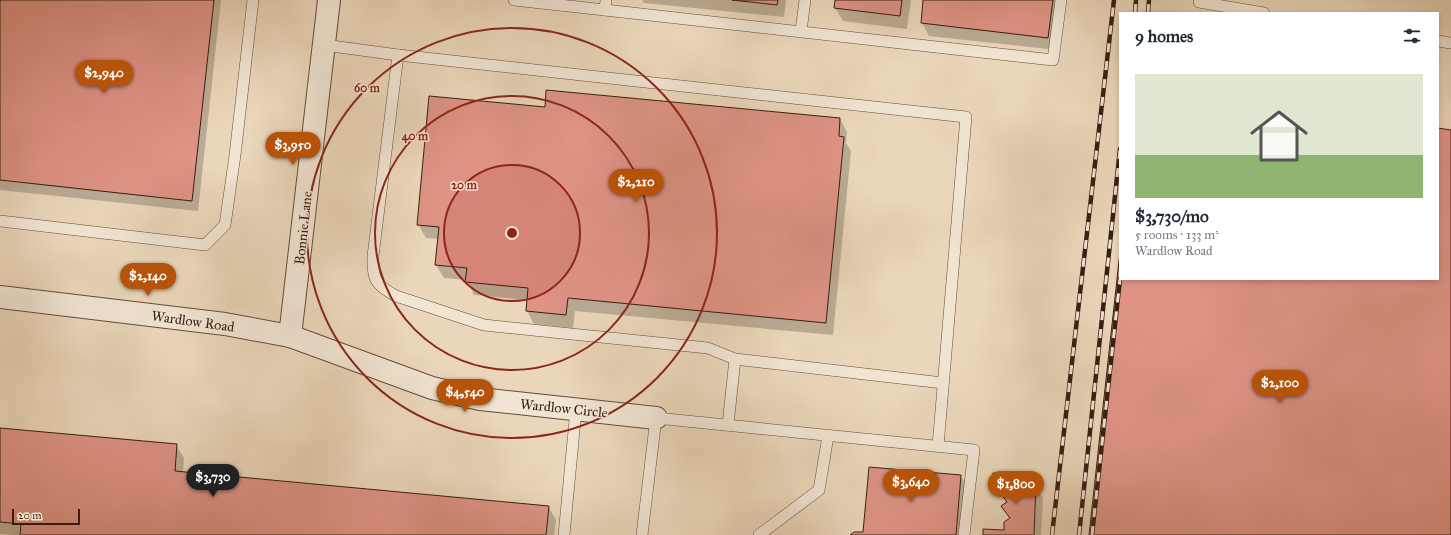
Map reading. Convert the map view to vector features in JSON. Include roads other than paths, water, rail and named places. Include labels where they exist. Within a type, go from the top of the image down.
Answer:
[{"type":"street","name":"Bonnie Lane","points":[[290,336],[329,0]]},
{"type":"street","name":"Wardlow Road","points":[[0,297],[225,324],[290,336]]},
{"type":"street","name":"Wardlow Circle","points":[[290,336],[432,388],[480,399],[656,418]]},
{"type":"lane","points":[[0,220],[205,245],[225,225],[235,155],[253,0]]},
{"type":"lane","points":[[514,0],[606,5],[801,31],[1053,60],[1060,0]]},
{"type":"lane","points":[[801,31],[804,0]]},
{"type":"lane","points":[[1199,2],[1258,12]]},
{"type":"lane","points":[[1439,41],[1451,43]]},
{"type":"lane","points":[[324,45],[398,55],[966,117],[938,446]]},
{"type":"lane","points":[[398,55],[373,256],[375,279],[385,290],[396,296],[484,325],[708,348],[735,359],[943,383]]},
{"type":"lane","points":[[728,425],[735,359]]},
{"type":"lane","points":[[564,535],[576,410]]},
{"type":"lane","points":[[642,535],[656,418],[974,450],[964,535]]},
{"type":"lane","points":[[759,535],[819,490],[828,436]]},
{"type":"railway","points":[[1052,535],[1114,0]]},
{"type":"railway","points":[[1135,12],[1136,0]]},
{"type":"railway","points":[[1148,12],[1149,0]]},
{"type":"railway","points":[[1079,535],[1119,158]]},
{"type":"railway","points":[[1092,535],[1120,280]]}]
